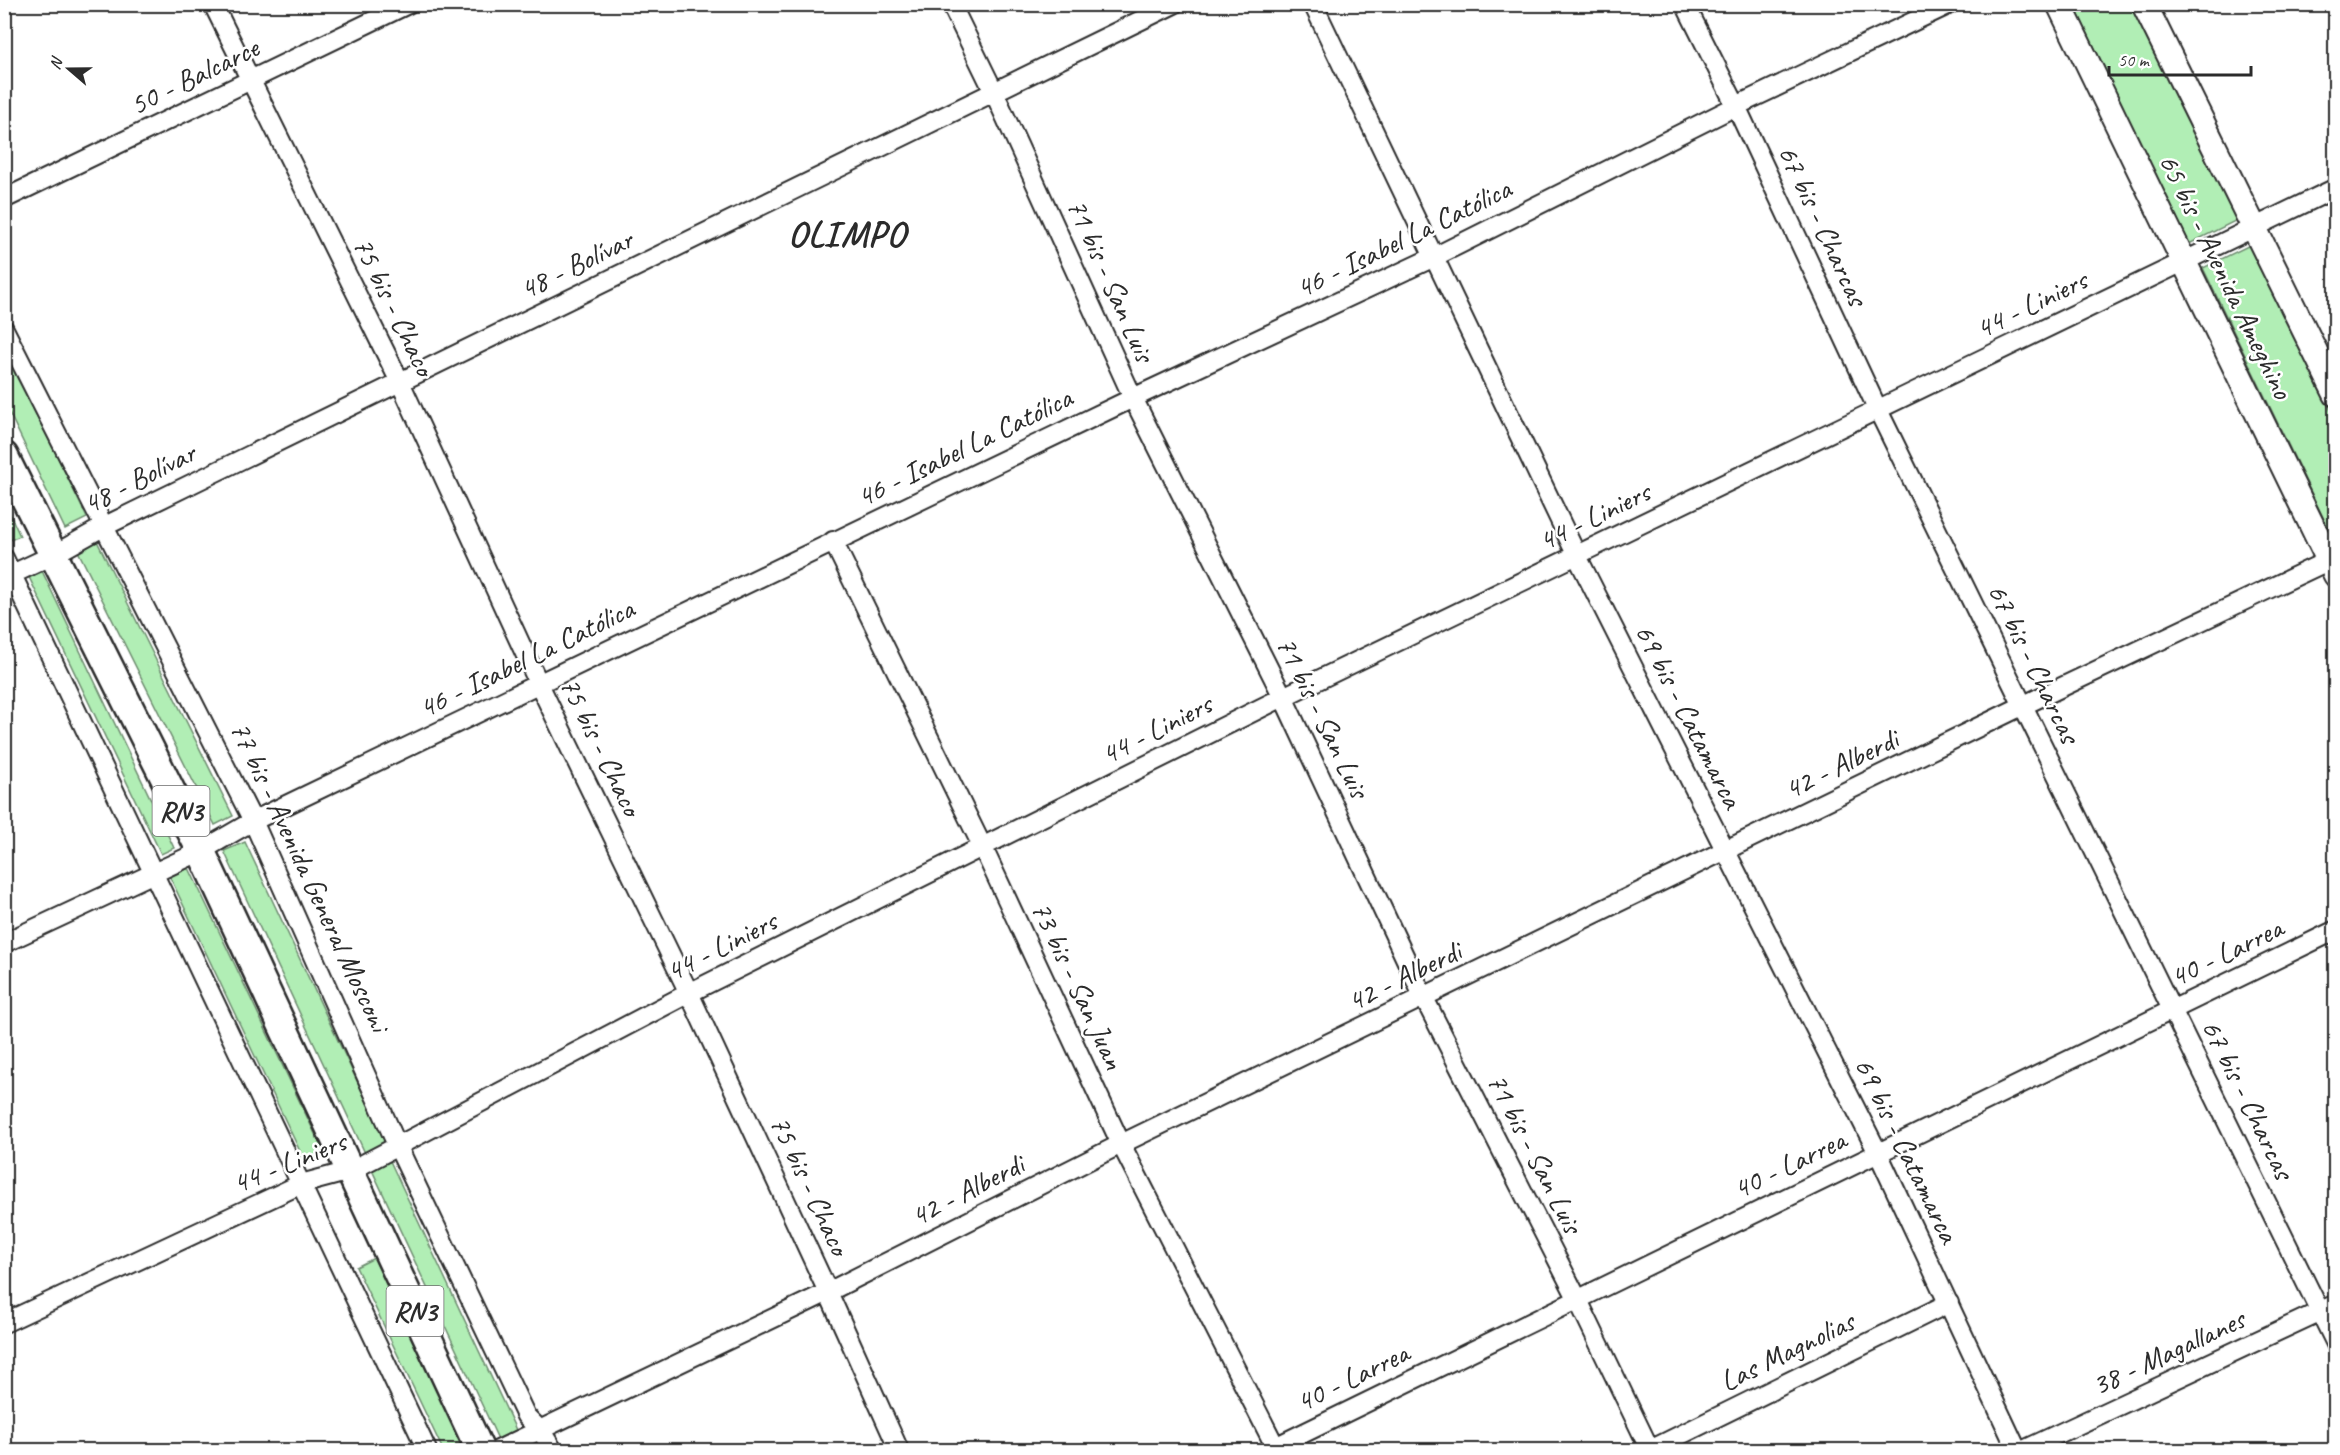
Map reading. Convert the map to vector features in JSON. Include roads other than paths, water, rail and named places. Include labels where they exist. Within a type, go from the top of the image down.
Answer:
[{"type":"highway","name":"RN3","points":[[4,456],[201,851],[480,1450]]},
{"type":"main road","name":"65 bis - Avenida Ameghino","points":[[2059,4],[2333,564]]},
{"type":"main road","name":"65 bis - Avenida Ameghino","points":[[2144,4],[2336,394]]},
{"type":"street","name":"75 bis - Chaco","points":[[213,4],[400,382],[539,684],[690,993],[898,1450]]},
{"type":"street","name":"50 - Balcarce","points":[[4,199],[408,4]]},
{"type":"street","name":"71 bis - San Luis","points":[[951,4],[994,92],[1133,398],[1283,697],[1424,998],[1577,1298],[1650,1450]]},
{"type":"street","name":"48 - Bolívar","points":[[7,570],[53,555],[103,527],[1174,4]]},
{"type":"street","name":"69 bis - Catamarca","points":[[1312,4],[1577,556],[1878,1153],[2017,1450]]},
{"type":"street","name":"67 bis - Charcas","points":[[1685,4],[1736,106],[1878,410],[2173,1010],[2328,1308],[2336,1344]]},
{"type":"street","name":"46 - Isabel La Católica","points":[[4,943],[201,851],[253,821],[833,541],[1434,257],[1736,106],[1950,4]]},
{"type":"street","name":"44 - Liniers","points":[[4,1323],[301,1184],[350,1171],[690,993],[1283,697],[2336,188]]},
{"type":"street","name":"77 bis - Avenida General Mosconi","points":[[4,329],[253,821],[397,1145],[526,1416],[541,1431],[553,1450]]},
{"type":"street","name":"73 bis - San Juan","points":[[833,541],[983,848],[1121,1144],[1274,1449]]},
{"type":"street","name":"42 - Alberdi","points":[[498,1450],[828,1292],[1121,1144],[2024,705],[2333,564]]},
{"type":"street","points":[[7,570],[155,872],[427,1450]]},
{"type":"street","name":"40 - Larrea","points":[[1274,1449],[1577,1298],[2336,930]]},
{"type":"street","name":"Las Magnolias","points":[[1650,1450],[1950,1303]]},
{"type":"street","name":"38 - Magallanes","points":[[2024,1450],[2328,1308]]},
{"type":"district","name":"OLIMPO","points":[[847,234]]}]
